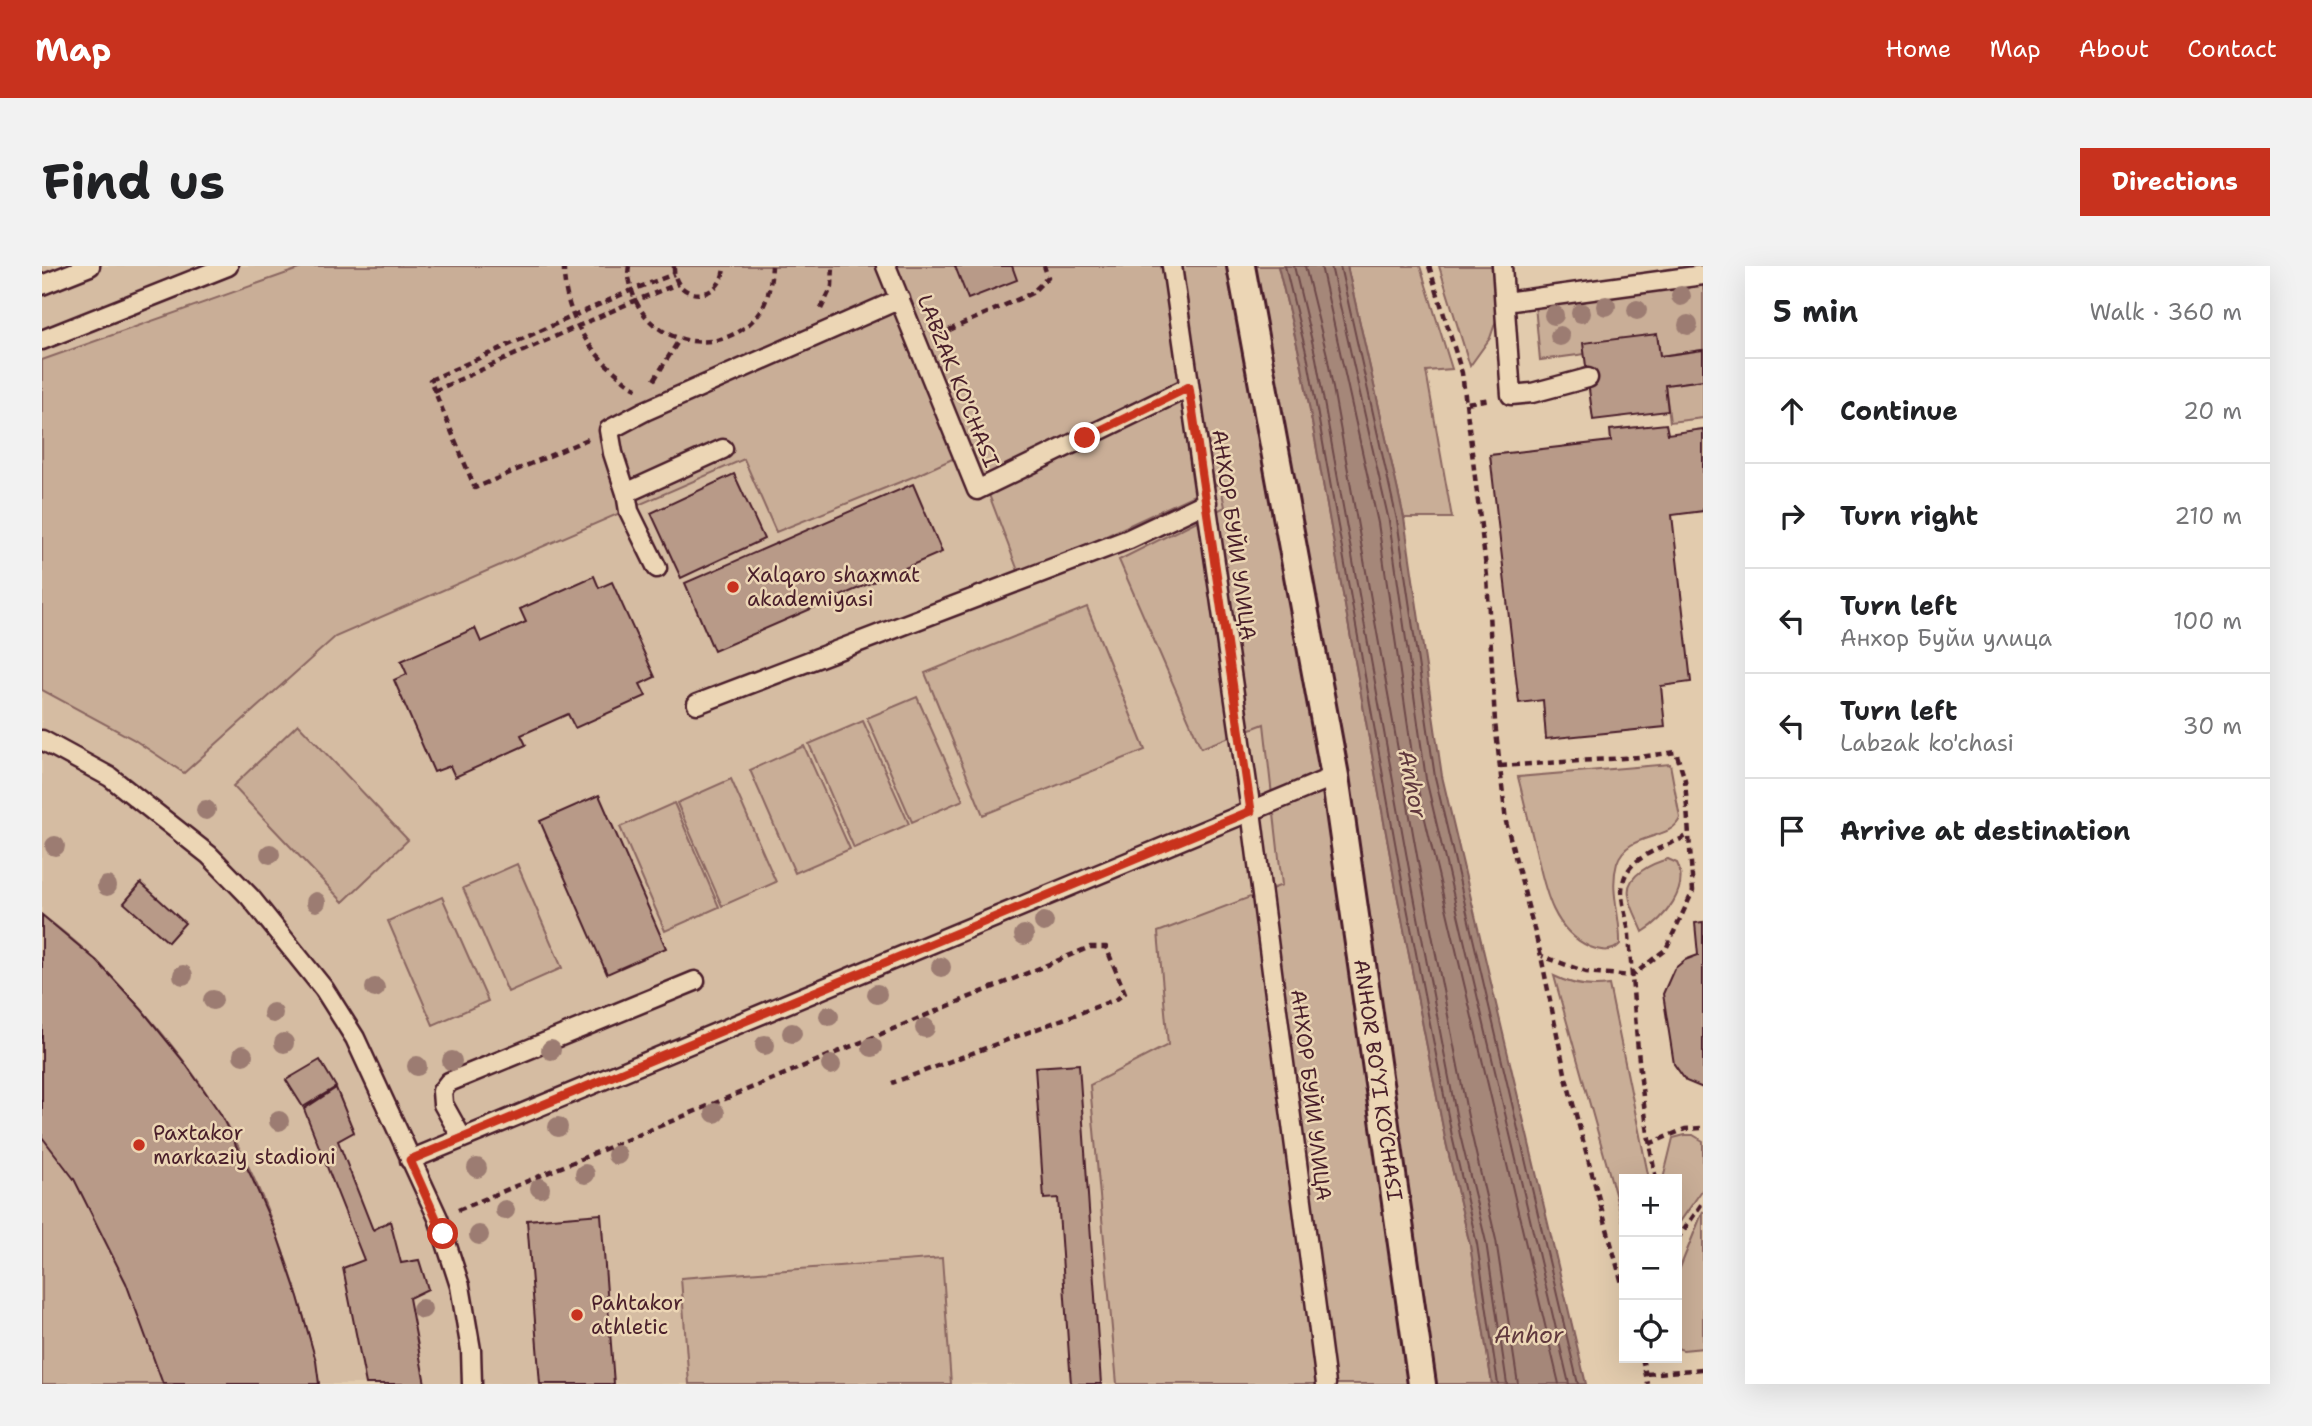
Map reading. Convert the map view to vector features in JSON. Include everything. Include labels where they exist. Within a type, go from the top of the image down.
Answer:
[{"type":"street","name":"ANHOR BO‘YI KO‘CHASI","points":[[1241,266],[1335,776],[1422,1384]]},
{"type":"lane","points":[[42,285],[90,266]]},
{"type":"lane","points":[[42,340],[228,266]]},
{"type":"lane","name":"LABZAK KO'CHASI","points":[[887,266],[977,490],[1189,387]]},
{"type":"lane","name":"АНХОР БУЙИ УЛИЦА","points":[[1172,266],[1251,811],[1326,1384]]},
{"type":"lane","points":[[1502,266],[1511,395],[1532,393],[1588,378]]},
{"type":"lane","points":[[1505,302],[1703,275]]},
{"type":"lane","points":[[657,568],[629,511],[609,430],[645,411],[900,299]]},
{"type":"lane","points":[[626,493],[723,449]]},
{"type":"lane","points":[[697,704],[1129,539],[1207,502]]},
{"type":"lane","points":[[42,740],[110,777],[162,815],[209,855],[250,897],[324,989],[355,1038],[438,1219],[460,1286],[471,1350],[472,1384]]},
{"type":"lane","points":[[410,1160],[1335,776]]},
{"type":"lane","points":[[462,1138],[443,1104],[442,1091],[449,1082],[695,981]]},
{"type":"path","points":[[564,266],[568,303],[578,327],[601,360],[632,386],[643,391]]},
{"type":"path","points":[[629,266],[634,301],[652,325],[679,340],[709,342],[737,332],[760,312],[771,284],[772,266]]},
{"type":"path","points":[[674,266],[678,284],[687,292],[698,295],[718,286],[724,276],[724,266]]},
{"type":"path","points":[[918,344],[1032,293],[1048,276],[1044,266]]},
{"type":"path","points":[[1429,266],[1462,373],[1487,576],[1495,722],[1506,822],[1541,956],[1566,1078],[1619,1273]]},
{"type":"path","points":[[609,430],[475,488],[430,380],[674,274]]},
{"type":"path","points":[[434,391],[634,301],[678,284]]},
{"type":"path","points":[[643,391],[650,386],[679,340]]},
{"type":"path","points":[[643,391],[645,411]]},
{"type":"path","points":[[1466,403],[1511,395]]},
{"type":"path","points":[[1500,766],[1640,757],[1676,752],[1685,780],[1693,891],[1666,949],[1632,976],[1586,972],[1541,956]]},
{"type":"path","points":[[1655,1174],[1639,1067],[1623,882],[1635,861],[1689,835]]},
{"type":"path","points":[[438,1219],[1090,947],[1106,947],[1125,993],[1117,999],[892,1083]]},
{"type":"path","points":[[1649,1144],[1685,1129],[1703,1128]]},
{"type":"path","points":[[1679,1237],[1703,1202]]},
{"type":"path","points":[[1644,1363],[1648,1384]]},
{"type":"path","points":[[1647,1374],[1703,1369]]},
{"type":"shaded area","points":[[42,266],[1320,266],[1528,1384],[42,1384]]},
{"type":"shaded area","points":[[307,266],[1278,266],[1301,361],[1397,894],[1445,1138],[1470,1245],[1492,1384],[1117,1384],[1090,1085],[1168,1045],[1158,932],[1282,885],[1264,724],[1201,748],[1119,560],[1225,507],[1220,483],[1020,576],[972,450],[776,532],[744,459],[335,637],[184,773],[133,739],[42,690],[42,360]]},
{"type":"shaded area","points":[[1347,266],[1420,266],[1452,369],[1426,371],[1452,518],[1404,518]]},
{"type":"shaded area","points":[[1439,266],[1492,266],[1498,315],[1490,338],[1470,366]]},
{"type":"shaded area","points":[[1703,284],[1703,350],[1660,356],[1657,334],[1585,354],[1540,360],[1535,305]]},
{"type":"shaded area","points":[[1703,380],[1703,418],[1670,422],[1665,385]]},
{"type":"shaded area","points":[[1087,607],[1145,750],[983,815],[925,673]]},
{"type":"shaded area","points":[[917,697],[963,800],[912,822],[867,718]]},
{"type":"shaded area","points":[[863,721],[909,824],[854,848],[809,744]]},
{"type":"shaded area","points":[[298,724],[408,840],[343,902],[233,786]]},
{"type":"shaded area","points":[[804,746],[850,849],[795,873],[750,770]]},
{"type":"shaded area","points":[[1670,764],[1680,818],[1668,831],[1639,841],[1622,853],[1617,863],[1614,884],[1620,944],[1606,950],[1590,947],[1566,929],[1551,904],[1518,777]]},
{"type":"shaded area","points":[[731,779],[776,882],[722,906],[677,803]]},
{"type":"shaded area","points":[[674,803],[719,907],[665,931],[620,827]]},
{"type":"shaded area","points":[[1668,859],[1677,863],[1680,873],[1677,893],[1666,911],[1643,932],[1631,904],[1631,881],[1641,871]]},
{"type":"shaded area","points":[[517,864],[562,968],[508,992],[463,888]]},
{"type":"shaded area","points":[[442,897],[488,1001],[433,1025],[388,921]]},
{"type":"shaded area","name":"Paxtakor markaziy stadioni","points":[[42,915],[91,956],[147,1016],[192,1072],[229,1129],[258,1187],[293,1281],[319,1384],[42,1384]]},
{"type":"shaded area","points":[[1554,976],[1581,985],[1609,985],[1648,1174],[1619,1174],[1619,1208]]},
{"type":"shaded area","points":[[1693,1135],[1703,1141],[1703,1189],[1682,1219],[1682,1174],[1664,1174],[1673,1138]]},
{"type":"shaded area","points":[[1703,1211],[1703,1348],[1682,1350],[1682,1263]]},
{"type":"shaded area","points":[[942,1258],[951,1384],[689,1384],[681,1278]]},
{"type":"water","name":"Anhor","points":[[1278,266],[1347,266],[1404,518],[1442,776],[1586,1384],[1492,1384],[1470,1245],[1445,1138],[1397,894],[1301,361]]},
{"type":"building","points":[[955,266],[1012,266],[1017,280],[968,299]]},
{"type":"building","points":[[1657,334],[1660,356],[1703,350],[1703,380],[1665,385],[1668,411],[1593,420],[1583,343]]},
{"type":"building","points":[[1666,424],[1668,434],[1703,429],[1703,511],[1672,515],[1691,682],[1661,686],[1665,727],[1546,739],[1543,700],[1519,703],[1490,455],[1611,441],[1610,430]]},
{"type":"building","points":[[734,474],[764,539],[681,578],[651,513]]},
{"type":"building","points":[[913,484],[942,552],[714,651],[685,583]]},
{"type":"building","points":[[594,576],[599,588],[612,582],[655,677],[640,684],[646,696],[575,728],[568,714],[521,735],[526,745],[455,777],[450,766],[434,772],[394,680],[407,674],[401,661],[475,628],[481,642],[526,622],[520,609]]},
{"type":"building","points":[[599,795],[666,948],[607,974],[540,821]]},
{"type":"building","points":[[141,883],[185,923],[168,942],[124,903]]},
{"type":"building","name":"Paxtakor markaziy stadioni","points":[[42,915],[97,961],[142,1010],[220,1113],[277,1235],[298,1297],[316,1361],[319,1384],[163,1384],[126,1283],[74,1179],[42,1137]]},
{"type":"building","points":[[1703,922],[1703,1088],[1686,1081],[1674,1064],[1663,994],[1674,969],[1685,960],[1698,955],[1695,923]]},
{"type":"building","points":[[320,1060],[336,1087],[303,1107],[286,1080]]},
{"type":"building","points":[[1079,1064],[1101,1384],[1071,1384],[1058,1198],[1044,1199],[1035,1067]]},
{"type":"building","points":[[336,1088],[354,1132],[338,1141],[373,1230],[390,1221],[401,1263],[419,1260],[428,1289],[409,1298],[425,1384],[366,1384],[343,1268],[364,1260],[304,1109]]},
{"type":"building","points":[[601,1214],[614,1384],[540,1384],[527,1220]]},
{"type":"place","name":"Xalqaro shaxmat akademiyasi","points":[[733,587]]},
{"type":"place","name":"Paxtakor markaziy stadioni","points":[[139,1145]]},
{"type":"place","name":"Pahtakor athletic","points":[[577,1315]]},
{"type":"route","points":[[443,1234],[410,1160],[1251,811],[1189,387],[1085,438]]}]
